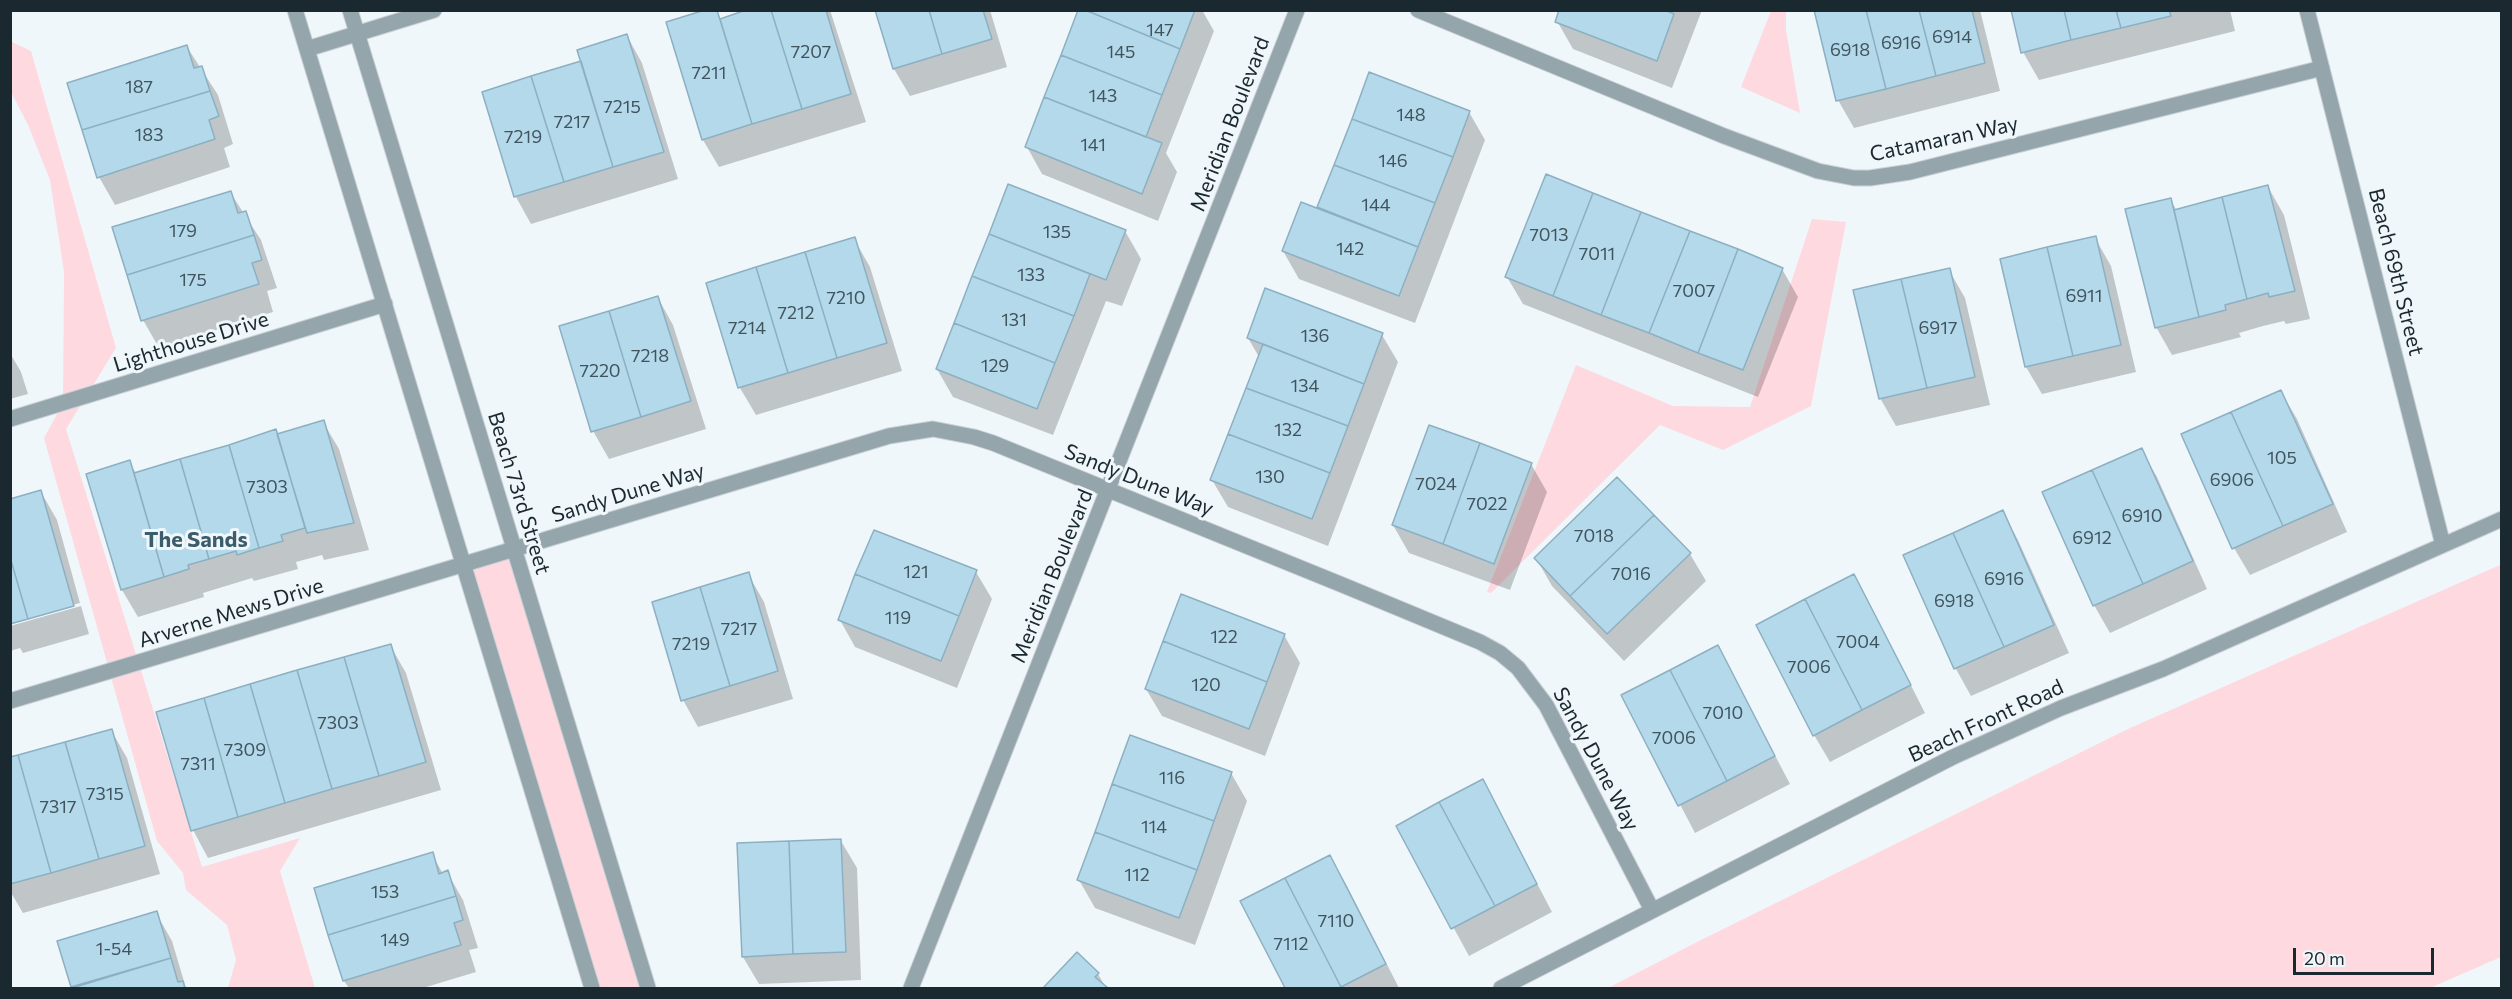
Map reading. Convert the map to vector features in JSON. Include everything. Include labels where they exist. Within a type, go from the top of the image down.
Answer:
[{"type":"street","points":[[295,10],[592,988]]},
{"type":"street","name":"Beach 73rd Street","points":[[350,10],[648,988]]},
{"type":"street","points":[[307,49],[434,10]]},
{"type":"street","name":"Meridian Boulevard","points":[[911,988],[1297,10]]},
{"type":"street","name":"Catamaran Way","points":[[1418,10],[1448,16],[1724,136],[1818,171],[1854,178],[1910,172],[2322,68]]},
{"type":"street","name":"Beach 69th Street","points":[[2307,10],[2443,545]]},
{"type":"street","name":"Lighthouse Drive","points":[[10,419],[385,304]]},
{"type":"street","name":"Sandy Dune Way","points":[[464,566],[889,436],[933,429],[974,436],[1355,590],[1480,642],[1500,653],[1518,668],[1546,705],[1652,910]]},
{"type":"street","name":"Beach Front Road","points":[[1501,988],[1953,757],[2061,708],[2163,669],[2502,519]]},
{"type":"street","name":"Arverne Mews Drive","points":[[10,701],[464,566]]},
{"type":"shaded area","points":[[1771,11],[1786,11],[1786,30],[1800,113],[1741,87]]},
{"type":"shaded area","points":[[10,41],[31,51],[116,348],[66,429],[202,867],[300,838],[280,871],[315,988],[228,988],[236,960],[227,925],[186,890],[183,873],[157,841],[44,438],[63,403],[64,272],[50,180],[28,125],[11,92]]},
{"type":"shaded area","points":[[1812,219],[1846,222],[1811,406],[1723,450],[1660,425],[1491,593],[1487,592],[1576,365],[1673,406],[1750,407]]},
{"type":"shaded area","points":[[514,549],[648,988],[592,988],[464,565]]},
{"type":"shaded area","points":[[2500,565],[2501,957],[2430,988],[1608,988],[2130,728]]},
{"type":"building","points":[[705,10],[717,10],[752,124],[702,140],[666,22]]},
{"type":"building","points":[[746,10],[771,10],[802,109],[752,124],[720,19]]},
{"type":"building","points":[[771,10],[826,10],[851,94],[802,109]]},
{"type":"building","points":[[875,10],[929,10],[942,54],[893,69]]},
{"type":"building","points":[[929,10],[983,10],[992,39],[942,54]]},
{"type":"building","points":[[1078,10],[1085,10],[1180,49],[1162,95],[1061,55]]},
{"type":"building","points":[[1085,10],[1195,10],[1180,49]]},
{"type":"building","points":[[1559,10],[1665,10],[1674,14],[1657,61],[1555,22]]},
{"type":"building","points":[[1814,10],[1866,10],[1886,89],[1836,101]]},
{"type":"building","points":[[1866,10],[1919,10],[1936,76],[1886,89]]},
{"type":"building","points":[[1919,10],[1972,10],[1985,63],[1936,76]]},
{"type":"building","points":[[2011,10],[2064,10],[2071,40],[2021,53]]},
{"type":"building","points":[[2064,10],[2116,10],[2121,28],[2071,40]]},
{"type":"building","points":[[2116,10],[2169,10],[2171,16],[2121,28]]},
{"type":"building","points":[[627,34],[664,152],[613,167],[577,50]]},
{"type":"building","points":[[187,45],[194,68],[202,66],[210,91],[82,130],[67,83]]},
{"type":"building","points":[[1061,55],[1162,95],[1146,137],[1044,97]]},
{"type":"building","points":[[581,61],[613,167],[564,182],[531,76]]},
{"type":"building","points":[[1369,72],[1470,111],[1453,157],[1352,119]]},
{"type":"building","points":[[531,76],[564,182],[514,197],[482,92]]},
{"type":"building","points":[[210,91],[219,116],[209,120],[215,139],[97,178],[82,130]]},
{"type":"building","points":[[1044,97],[1162,143],[1142,194],[1025,147]]},
{"type":"building","points":[[1352,119],[1453,157],[1435,203],[1334,165]]},
{"type":"building","points":[[1334,165],[1435,203],[1418,247],[1317,207]]},
{"type":"building","points":[[1546,174],[1593,193],[1553,296],[1505,277]]},
{"type":"building","points":[[1008,184],[1126,230],[1106,280],[989,234]]},
{"type":"building","points":[[2268,185],[2295,291],[2269,297],[2268,293],[2247,299],[2222,197]]},
{"type":"building","points":[[231,191],[238,213],[246,211],[254,235],[127,275],[112,227]]},
{"type":"building","points":[[1593,193],[1641,212],[1601,315],[1553,296]]},
{"type":"building","points":[[2222,197],[2247,299],[2225,305],[2226,310],[2199,317],[2174,210]]},
{"type":"building","points":[[2171,198],[2199,317],[2155,328],[2125,209]]},
{"type":"building","points":[[1301,202],[1418,247],[1399,296],[1282,251]]},
{"type":"building","points":[[1641,212],[1690,231],[1649,333],[1601,315]]},
{"type":"building","points":[[1690,231],[1738,249],[1698,353],[1649,333]]},
{"type":"building","points":[[989,234],[1090,274],[1074,316],[972,276]]},
{"type":"building","points":[[254,235],[262,260],[252,263],[259,284],[141,321],[127,275]]},
{"type":"building","points":[[2096,236],[2121,345],[2073,356],[2047,247]]},
{"type":"building","points":[[855,237],[887,343],[837,358],[805,252]]},
{"type":"building","points":[[2047,247],[2073,356],[2025,367],[2000,259]]},
{"type":"building","points":[[1738,249],[1783,268],[1743,370],[1698,353]]},
{"type":"building","points":[[805,252],[837,358],[788,373],[756,267]]},
{"type":"building","points":[[756,267],[788,373],[738,388],[706,283]]},
{"type":"building","points":[[1950,268],[1975,377],[1927,388],[1901,279]]},
{"type":"building","points":[[972,276],[1074,316],[1055,363],[954,323]]},
{"type":"building","points":[[1901,279],[1927,388],[1879,399],[1853,290]]},
{"type":"building","points":[[1265,288],[1383,333],[1364,384],[1247,338]]},
{"type":"building","points":[[658,296],[691,401],[641,417],[609,311]]},
{"type":"building","points":[[609,311],[641,417],[591,432],[559,326]]},
{"type":"building","points":[[954,323],[1055,363],[1037,409],[936,369]]},
{"type":"building","points":[[1263,344],[1364,384],[1348,426],[1246,388]]},
{"type":"building","points":[[1246,388],[1348,426],[1330,473],[1228,434]]},
{"type":"building","points":[[2281,390],[2333,504],[2283,526],[2231,412]]},
{"type":"building","points":[[2231,412],[2283,526],[2232,549],[2181,434]]},
{"type":"building","points":[[324,420],[354,523],[307,533],[277,434]]},
{"type":"building","points":[[1429,425],[1480,443],[1443,544],[1392,525]]},
{"type":"building","points":[[276,429],[305,528],[281,535],[283,541],[259,548],[229,445]]},
{"type":"building","points":[[1228,434],[1330,473],[1312,519],[1210,480]]},
{"type":"building","points":[[1480,443],[1532,463],[1494,564],[1443,544]]},
{"type":"building","points":[[229,445],[259,548],[237,555],[236,551],[209,559],[180,459]]},
{"type":"building","points":[[2142,448],[2193,561],[2143,584],[2092,470]]},
{"type":"building","points":[[180,459],[209,559],[188,565],[189,569],[164,577],[134,473]]},
{"type":"building","points":[[130,460],[164,577],[121,590],[86,474]]},
{"type":"building","points":[[2092,470],[2143,584],[2093,606],[2042,492]]},
{"type":"building","points":[[1617,477],[1654,515],[1570,596],[1534,558]]},
{"type":"building","points":[[41,490],[74,606],[28,619],[10,557],[10,499]]},
{"type":"building","points":[[2003,510],[2054,625],[2004,647],[1953,533]]},
{"type":"building","points":[[1654,515],[1691,553],[1607,634],[1570,596]]},
{"type":"building","points":[[874,530],[977,570],[959,616],[855,574]]},
{"type":"building","points":[[1953,533],[2004,647],[1954,669],[1903,555]]},
{"type":"building","points":[[10,557],[28,619],[10,624]]},
{"type":"building","points":[[749,572],[778,671],[730,686],[700,587]]},
{"type":"building","points":[[855,574],[959,616],[941,661],[838,620]]},
{"type":"building","points":[[1854,574],[1911,685],[1862,710],[1805,599]]},
{"type":"building","points":[[700,587],[730,686],[681,701],[652,602]]},
{"type":"building","points":[[1181,594],[1285,634],[1267,682],[1163,641]]},
{"type":"building","points":[[1805,599],[1862,710],[1813,736],[1756,625]]},
{"type":"building","points":[[1163,641],[1267,682],[1249,729],[1145,689]]},
{"type":"building","points":[[391,644],[426,762],[379,776],[344,657]]},
{"type":"building","points":[[1718,645],[1775,756],[1727,781],[1670,670]]},
{"type":"building","points":[[344,657],[379,776],[332,789],[297,670]]},
{"type":"building","points":[[297,670],[332,789],[285,803],[250,684]]},
{"type":"building","points":[[1670,670],[1727,781],[1678,806],[1621,695]]},
{"type":"building","points":[[250,684],[285,803],[238,817],[204,698]]},
{"type":"building","points":[[204,698],[238,817],[191,831],[156,712]]},
{"type":"building","points":[[112,729],[145,846],[99,859],[65,742]]},
{"type":"building","points":[[1130,735],[1232,772],[1214,821],[1112,784]]},
{"type":"building","points":[[65,742],[99,859],[51,873],[18,755]]},
{"type":"building","points":[[18,755],[51,873],[10,884],[10,757]]},
{"type":"building","points":[[1483,779],[1537,884],[1495,906],[1439,802]]},
{"type":"building","points":[[1112,784],[1214,821],[1197,870],[1095,832]]},
{"type":"building","points":[[1439,802],[1495,906],[1451,929],[1396,826]]},
{"type":"building","points":[[1095,832],[1197,870],[1179,918],[1077,880]]},
{"type":"building","points":[[841,839],[846,952],[793,954],[789,841]]},
{"type":"building","points":[[789,841],[793,954],[742,957],[737,843]]},
{"type":"building","points":[[433,852],[439,874],[448,870],[456,896],[328,935],[314,888]]},
{"type":"building","points":[[1330,855],[1386,964],[1341,987],[1285,878]]},
{"type":"building","points":[[1285,878],[1341,987],[1285,988],[1240,901]]},
{"type":"building","points":[[456,896],[463,920],[454,923],[461,945],[343,981],[328,935]]},
{"type":"building","points":[[157,911],[171,958],[71,987],[57,941]]},
{"type":"building","points":[[1077,952],[1099,973],[1095,977],[1108,988],[1043,988]]},
{"type":"building","points":[[171,958],[178,982],[183,981],[185,988],[72,988]]},
{"type":"district","name":"The Sands","points":[[196,540]]}]
